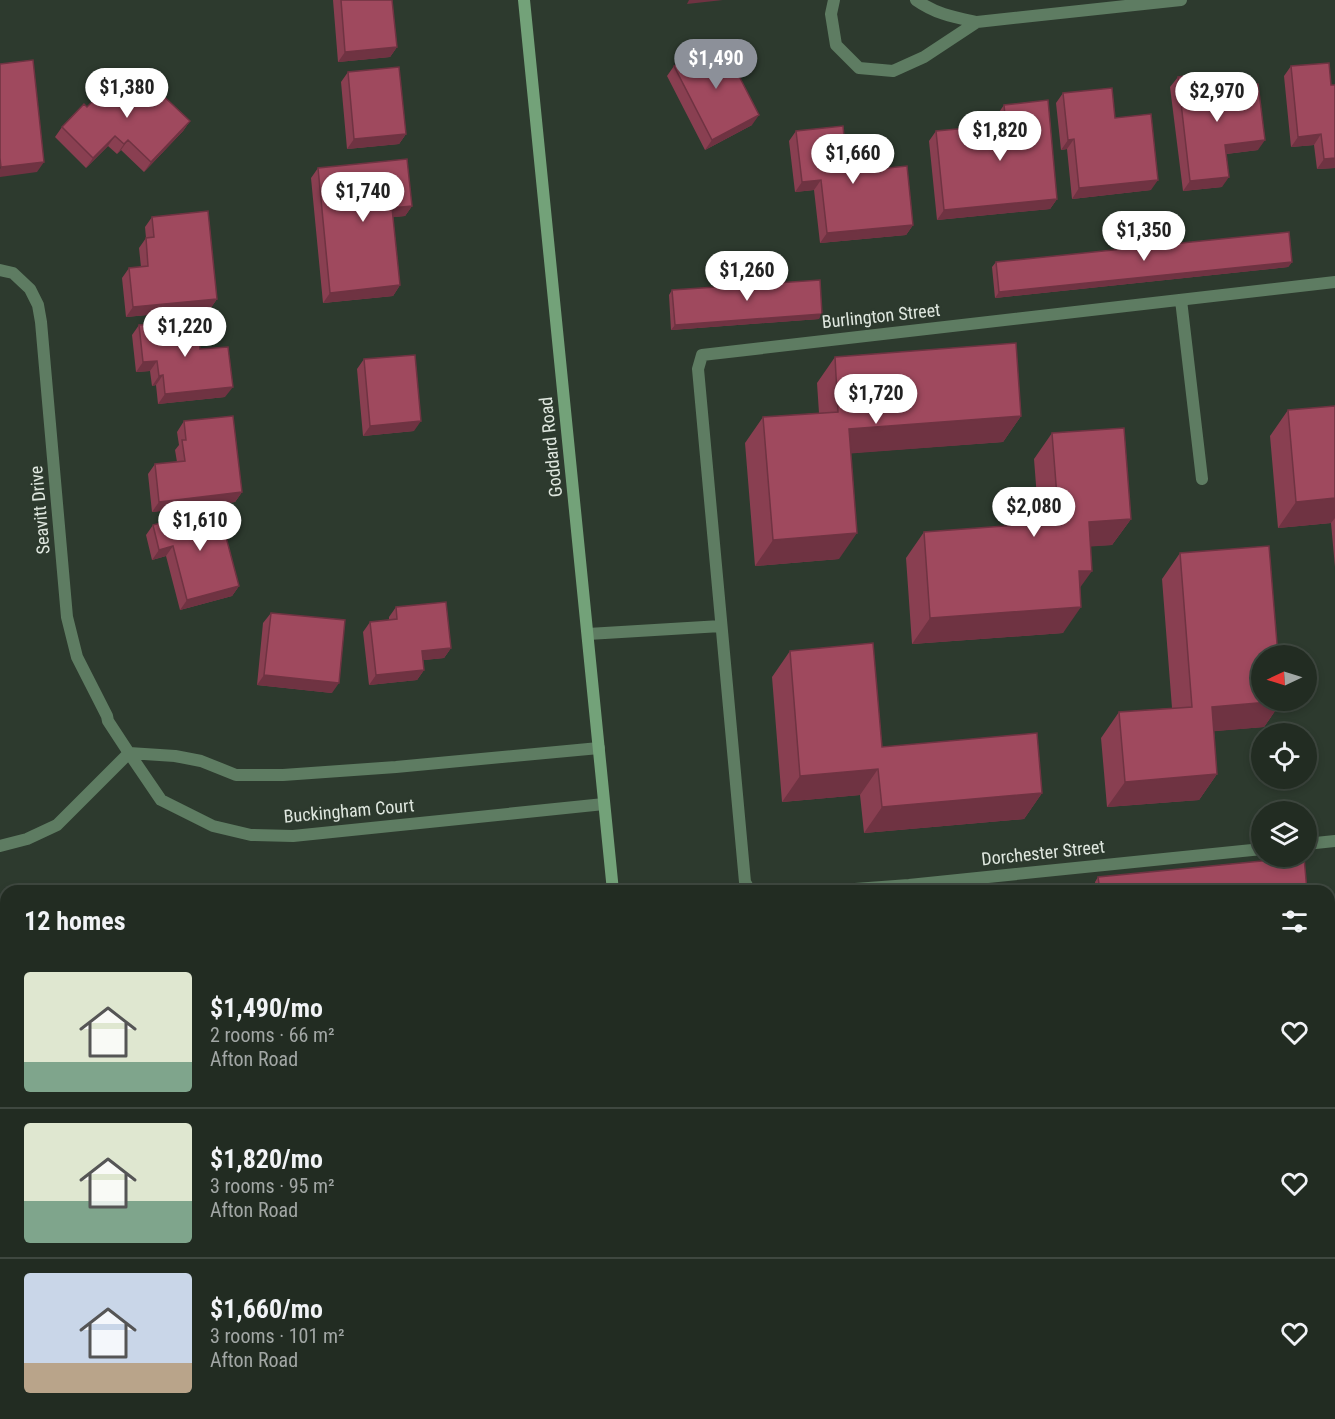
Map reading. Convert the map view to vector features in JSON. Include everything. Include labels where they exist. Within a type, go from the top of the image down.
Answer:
[{"type":"main road","name":"Goddard Road","points":[[524,0],[612,885]]},
{"type":"street","points":[[834,0],[831,14],[836,45],[859,68],[892,71],[924,57],[977,22]]},
{"type":"street","points":[[916,0],[928,9],[948,17],[977,22],[1181,0]]},
{"type":"street","name":"Seavitt Drive","points":[[0,270],[13,273],[30,289],[38,305],[67,617],[77,657],[108,721],[129,753]]},
{"type":"street","name":"Burlington Street","points":[[721,626],[698,369],[702,355],[1335,282]]},
{"type":"street","points":[[1181,300],[1202,479]]},
{"type":"street","points":[[588,634],[721,626],[747,885]]},
{"type":"street","points":[[0,846],[27,839],[57,825],[129,753],[176,756],[201,761],[236,775],[282,775],[599,748]]},
{"type":"street","name":"Buckingham Court","points":[[129,753],[161,800],[213,826],[251,835],[293,836],[604,804]]},
{"type":"street","points":[[1317,843],[1335,841]]},
{"type":"street","name":"Dorchester Street","points":[[909,885],[1251,850]]},
{"type":"building","points":[[341,0],[392,0],[397,47],[345,52]]},
{"type":"building","points":[[721,41],[759,115],[712,140],[674,66]]},
{"type":"building","points":[[33,60],[44,162],[1,167],[0,64]]},
{"type":"building","points":[[1329,63],[1331,85],[1335,85],[1335,158],[1324,159],[1321,134],[1298,137],[1291,66]]},
{"type":"building","points":[[399,67],[406,134],[354,139],[348,72]]},
{"type":"building","points":[[123,70],[149,96],[156,89],[190,121],[151,162],[128,140],[124,144],[115,136],[93,158],[62,127],[84,104],[87,107]]},
{"type":"building","points":[[1213,73],[1215,89],[1258,84],[1265,140],[1225,145],[1229,177],[1190,181],[1178,77]]},
{"type":"building","points":[[1112,88],[1115,118],[1151,114],[1158,180],[1079,188],[1074,139],[1068,140],[1063,93]]},
{"type":"building","points":[[1048,100],[1057,199],[944,210],[936,131],[979,127],[981,149],[1008,147],[1004,105]]},
{"type":"building","points":[[843,126],[847,168],[867,166],[868,170],[907,166],[913,225],[827,233],[821,180],[802,182],[796,131]]},
{"type":"building","points":[[407,159],[412,206],[392,208],[400,285],[330,293],[318,168]]},
{"type":"building","points":[[208,211],[217,299],[133,307],[129,268],[148,266],[146,238],[154,237],[152,217]]},
{"type":"building","points":[[1289,232],[1292,262],[999,292],[996,262]]},
{"type":"building","points":[[820,280],[822,314],[675,325],[672,290]]},
{"type":"building","points":[[197,320],[200,349],[228,347],[233,387],[165,394],[163,375],[159,376],[157,361],[143,362],[139,325]]},
{"type":"building","points":[[1016,343],[1021,416],[849,429],[857,533],[773,540],[763,417],[838,412],[835,357]]},
{"type":"building","points":[[415,355],[421,421],[370,426],[364,359]]},
{"type":"building","points":[[1335,406],[1335,498],[1296,502],[1288,410]]},
{"type":"building","points":[[233,416],[242,492],[159,502],[155,464],[185,461],[182,440],[186,440],[184,421]]},
{"type":"building","points":[[1124,428],[1131,519],[1089,522],[1092,571],[1079,571],[1081,607],[930,618],[924,532],[1059,522],[1052,433]]},
{"type":"building","points":[[218,507],[239,586],[187,600],[173,546],[159,550],[153,525]]},
{"type":"building","points":[[1269,546],[1277,645],[1251,645],[1251,704],[1212,707],[1217,774],[1125,782],[1119,712],[1192,707],[1180,553]]},
{"type":"building","points":[[446,602],[451,648],[422,651],[424,670],[376,675],[370,622],[397,619],[396,607]]},
{"type":"building","points":[[271,613],[345,620],[339,683],[264,675]]},
{"type":"building","points":[[873,643],[882,747],[1037,733],[1042,793],[882,807],[878,769],[800,776],[790,651]]},
{"type":"building","points":[[1251,862],[1251,867],[1305,867],[1306,885],[1099,885],[1098,877]]}]
